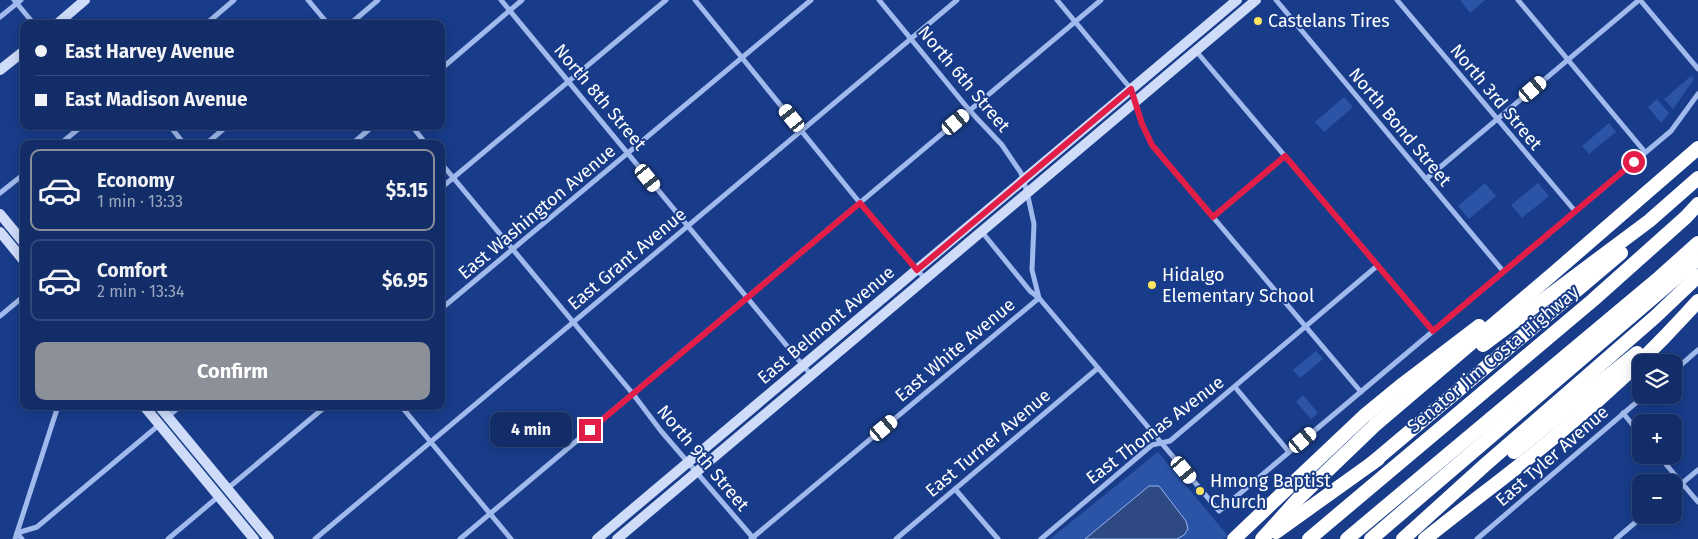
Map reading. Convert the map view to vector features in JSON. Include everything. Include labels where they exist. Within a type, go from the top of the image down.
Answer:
[{"type":"highway","points":[[1262,539],[1299,498],[1375,425],[1698,148]]},
{"type":"highway","points":[[1338,461],[1430,384],[1649,221],[1698,178]]},
{"type":"highway","points":[[1371,464],[1639,238],[1698,185]]},
{"type":"highway","name":"Senator Jim Costa Highway","points":[[1309,539],[1593,300],[1698,204]]},
{"type":"highway","points":[[1234,539],[1383,400],[1587,243]]},
{"type":"highway","points":[[1347,539],[1698,243]]},
{"type":"highway","points":[[1371,539],[1698,259]]},
{"type":"highway","points":[[1403,539],[1655,317],[1698,276]]},
{"type":"highway","points":[[1429,516],[1622,366],[1660,332],[1698,293]]},
{"type":"highway","points":[[1425,539],[1563,431],[1612,389],[1698,301]]},
{"type":"highway","points":[[1266,539],[1542,342]]},
{"type":"highway","points":[[1359,539],[1420,478]]},
{"type":"main road","points":[[62,20],[86,0]]},
{"type":"main road","name":"East Belmont Avenue","points":[[617,539],[1256,0]]},
{"type":"main road","name":"East Belmont Avenue","points":[[597,539],[1235,1]]},
{"type":"main road","points":[[0,70],[20,54]]},
{"type":"main road","points":[[0,214],[20,240]]},
{"type":"main road","points":[[0,223],[20,241]]},
{"type":"main road","points":[[0,232],[20,256]]},
{"type":"main road","points":[[147,410],[254,539]]},
{"type":"main road","points":[[154,410],[158,415],[168,417]]},
{"type":"main road","points":[[162,410],[269,539]]},
{"type":"main road","points":[[159,425],[169,426],[186,447],[197,452]]},
{"type":"street","points":[[211,20],[234,0]]},
{"type":"street","points":[[308,0],[325,20]]},
{"type":"street","points":[[355,20],[378,0]]},
{"type":"street","name":"North 8th Street","points":[[501,0],[811,375]]},
{"type":"street","points":[[445,65],[522,0]]},
{"type":"street","points":[[445,185],[666,0]]},
{"type":"street","points":[[695,0],[860,203],[925,279]]},
{"type":"street","name":"East Washington Avenue","points":[[445,306],[811,0]]},
{"type":"street","name":"North 6th Street","points":[[878,0],[970,111],[1002,145],[1024,179],[1034,224],[1032,270],[1039,298]]},
{"type":"street","name":"East Grant Avenue","points":[[315,539],[957,0]]},
{"type":"street","points":[[1057,0],[1131,89],[1142,124],[1152,145],[1361,392]]},
{"type":"street","points":[[460,539],[1101,0]]},
{"type":"street","name":"North Bond Street","points":[[1276,0],[1503,272]]},
{"type":"street","name":"North 3rd Street","points":[[1397,0],[1575,212]]},
{"type":"street","points":[[1518,0],[1645,152]]},
{"type":"street","points":[[1426,179],[1640,0],[1698,69]]},
{"type":"street","points":[[0,17],[17,1],[31,20]]},
{"type":"street","points":[[1235,1],[1243,11]]},
{"type":"street","points":[[1196,51],[1433,331]]},
{"type":"street","points":[[981,231],[1030,291],[1039,298],[1219,511],[1671,131],[1698,94]]},
{"type":"street","points":[[65,140],[77,130]]},
{"type":"street","points":[[173,130],[181,140]]},
{"type":"street","points":[[211,140],[222,130]]},
{"type":"street","points":[[357,140],[368,130]]},
{"type":"street","points":[[415,130],[423,140]]},
{"type":"street","points":[[1213,217],[1285,156]]},
{"type":"street","name":"North 9th Street","points":[[445,168],[633,394],[661,431],[697,471],[752,538]]},
{"type":"street","points":[[0,193],[20,177]]},
{"type":"street","name":"East Thomas Avenue","points":[[1041,539],[1152,445],[1170,441],[1378,266]]},
{"type":"street","name":"East White Avenue","points":[[752,538],[1039,298]]},
{"type":"street","points":[[0,316],[20,299]]},
{"type":"street","points":[[1682,364],[1698,350]]},
{"type":"street","name":"East Turner Avenue","points":[[896,539],[1098,368]]},
{"type":"street","points":[[1235,386],[1289,452]]},
{"type":"street","name":"East Tyler Avenue","points":[[1480,538],[1634,404]]},
{"type":"street","points":[[16,536],[57,410]]},
{"type":"street","points":[[168,417],[176,410]]},
{"type":"street","points":[[227,489],[321,410]]},
{"type":"street","points":[[404,410],[511,539]]},
{"type":"street","points":[[1623,413],[1632,424]]},
{"type":"street","points":[[16,536],[37,527],[159,425]]},
{"type":"street","points":[[1666,464],[1674,474]]},
{"type":"street","points":[[1698,470],[1682,483],[1698,502]]},
{"type":"street","points":[[955,489],[998,539]]},
{"type":"street","points":[[168,539],[218,496]]},
{"type":"street","points":[[1616,539],[1634,524]]},
{"type":"street","points":[[16,536],[22,539]]},
{"type":"shaded area","points":[[1460,0],[1485,0],[1470,13]]},
{"type":"shaded area","points":[[1691,76],[1694,79],[1673,109],[1664,99]]},
{"type":"shaded area","points":[[1344,97],[1353,107],[1324,132],[1315,122]]},
{"type":"shaded area","points":[[1657,99],[1669,113],[1661,123],[1648,107]]},
{"type":"shaded area","points":[[1609,123],[1616,132],[1589,154],[1582,146]]},
{"type":"shaded area","points":[[1485,183],[1496,196],[1469,219],[1458,206]]},
{"type":"shaded area","points":[[1538,183],[1549,196],[1522,218],[1511,205]]},
{"type":"shaded area","points":[[1316,351],[1323,359],[1300,378],[1293,370]]},
{"type":"shaded area","points":[[1303,395],[1318,413],[1311,419],[1296,402]]},
{"type":"shaded area","points":[[1158,452],[1228,536],[1223,539],[1050,539]]},
{"type":"shaded area","points":[[1149,486],[1159,486],[1186,521],[1188,529],[1184,535],[1177,539],[1085,539]]},
{"type":"place","name":"Castelans Tires","points":[[1258,21]]},
{"type":"place","name":"Hidalgo Elementary School","points":[[1152,285]]},
{"type":"place","name":"Hmong Baptist Church","points":[[1200,491]]},
{"type":"route","points":[[590,430],[860,203],[917,270],[1131,89],[1145,132],[1152,145],[1213,217],[1285,156],[1433,331],[1634,162]]}]
